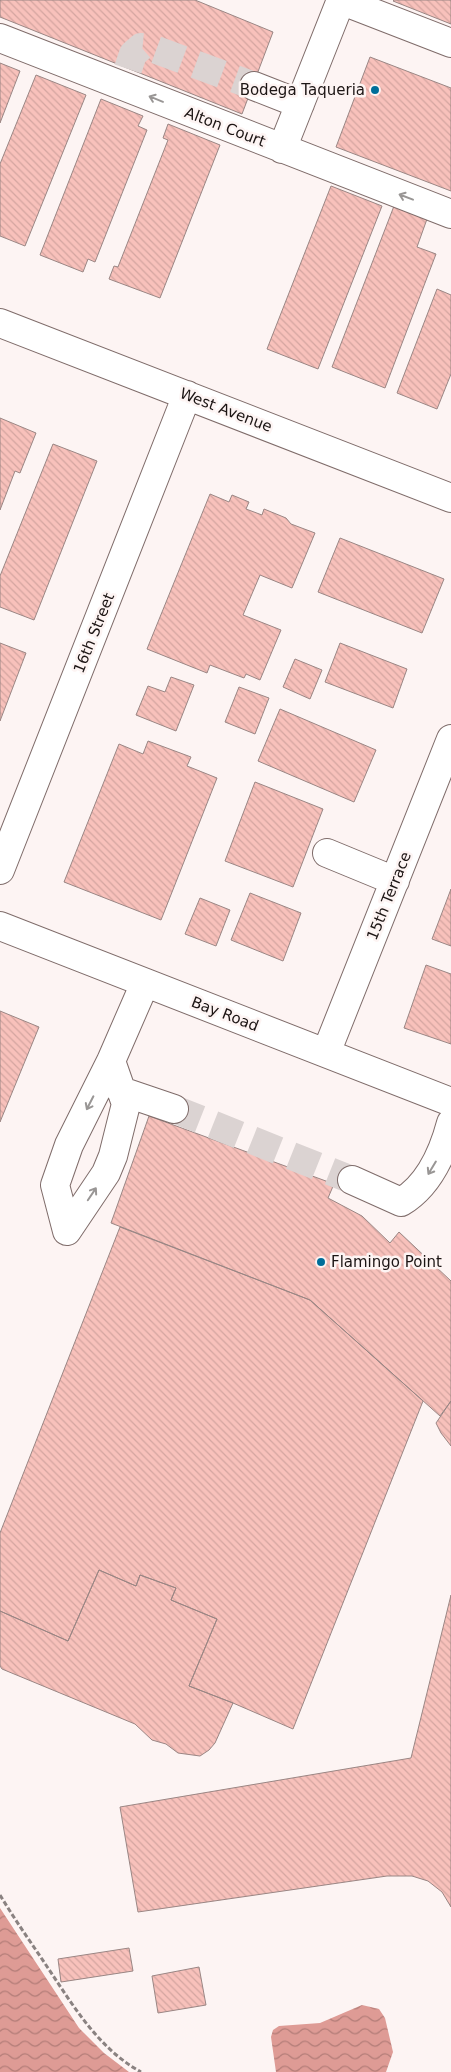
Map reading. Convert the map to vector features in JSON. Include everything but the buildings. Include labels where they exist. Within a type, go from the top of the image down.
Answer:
[{"type":"street","points":[[282,149],[341,0],[451,43]]},
{"type":"street","name":"Alton Court","points":[[0,38],[125,77],[282,149],[451,214]]},
{"type":"street","points":[[254,86],[300,104]]},
{"type":"street","name":"West Avenue","points":[[0,323],[451,498]]},
{"type":"street","name":"16th Street","points":[[0,870],[187,396]]},
{"type":"street","name":"15th Terrace","points":[[326,1053],[451,739]]},
{"type":"street","points":[[327,853],[395,881]]},
{"type":"street","name":"Bay Road","points":[[0,926],[451,1102]]},
{"type":"street","points":[[112,1061],[126,1104],[113,1156],[106,1173],[67,1231],[55,1185],[69,1145],[112,1061],[145,983]]},
{"type":"street","points":[[122,1091],[174,1109]]},
{"type":"street","points":[[352,1180],[401,1202],[416,1193],[444,1148],[451,1123]]},
{"type":"path","points":[[0,1895],[74,2006],[100,2040],[124,2063],[141,2072]]},
{"type":"water","points":[[0,1908],[79,2028],[104,2053],[129,2072],[0,2072]]},
{"type":"water","points":[[362,2005],[379,2009],[385,2018],[393,2052],[386,2072],[276,2072],[271,2037],[273,2030],[279,2026],[320,2023]]},
{"type":"tunnel","points":[[128,69],[133,54],[141,47],[151,48],[254,86]]},
{"type":"tunnel","points":[[174,1109],[352,1180]]},
{"type":"place","name":"Bodega Taqueria","points":[[375,90]]},
{"type":"place","name":"Flamingo Point","points":[[321,1262]]}]
